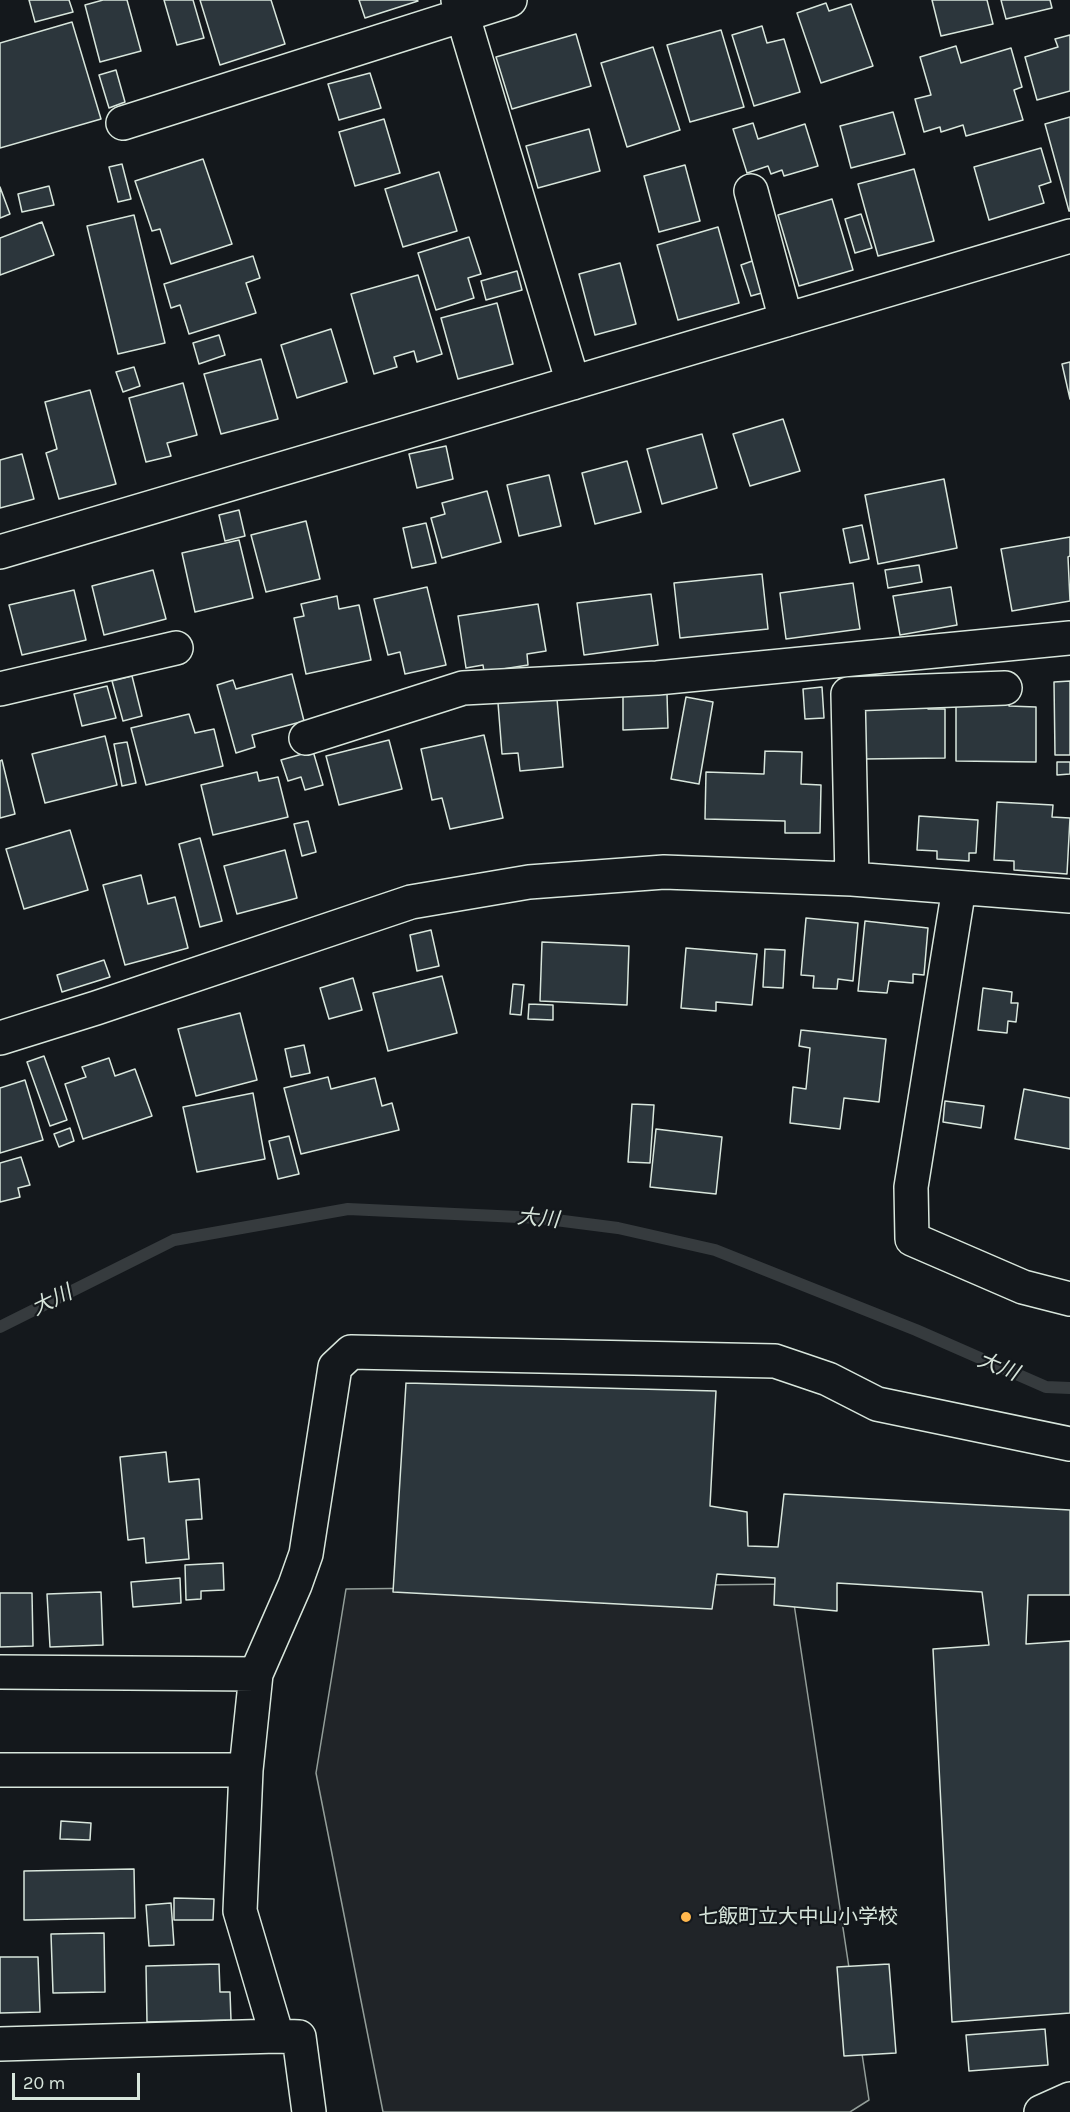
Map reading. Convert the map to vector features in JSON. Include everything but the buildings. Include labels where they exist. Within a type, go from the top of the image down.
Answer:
[{"type":"street","points":[[123,123],[461,7],[510,0]]},
{"type":"street","points":[[461,7],[573,383]]},
{"type":"street","points":[[750,190],[786,320]]},
{"type":"street","points":[[0,552],[1070,236]]},
{"type":"street","points":[[306,738],[463,688],[657,678],[1070,638]]},
{"type":"street","points":[[0,689],[176,648]]},
{"type":"street","points":[[852,879],[848,694],[1005,688]]},
{"type":"street","points":[[0,1038],[411,902],[529,882],[664,872],[852,879],[1070,896]]},
{"type":"street","points":[[958,888],[911,1187],[912,1239],[1023,1287],[1070,1299]]},
{"type":"street","points":[[277,2036],[240,1911],[246,1770],[256,1674],[306,1554],[335,1368],[351,1352],[775,1361],[828,1379],[877,1404],[1070,1444]]},
{"type":"street","points":[[0,1672],[256,1674]]},
{"type":"street","points":[[0,1770],[246,1770]]},
{"type":"street","points":[[0,2044],[299,2037],[309,2112]]},
{"type":"street","points":[[1041,2112],[1070,2099]]},
{"type":"shaded area","name":"七飯町立大中山小学校","points":[[791,1584],[869,2100],[850,2112],[383,2112],[316,1773],[346,1589]]},
{"type":"waterway","name":"大川","points":[[0,1327],[174,1240],[348,1209],[540,1218],[618,1228],[715,1250],[916,1330],[1046,1387],[1070,1388]]},
{"type":"place","name":"七飯町立大中山小学校","points":[[686,1917]]}]
